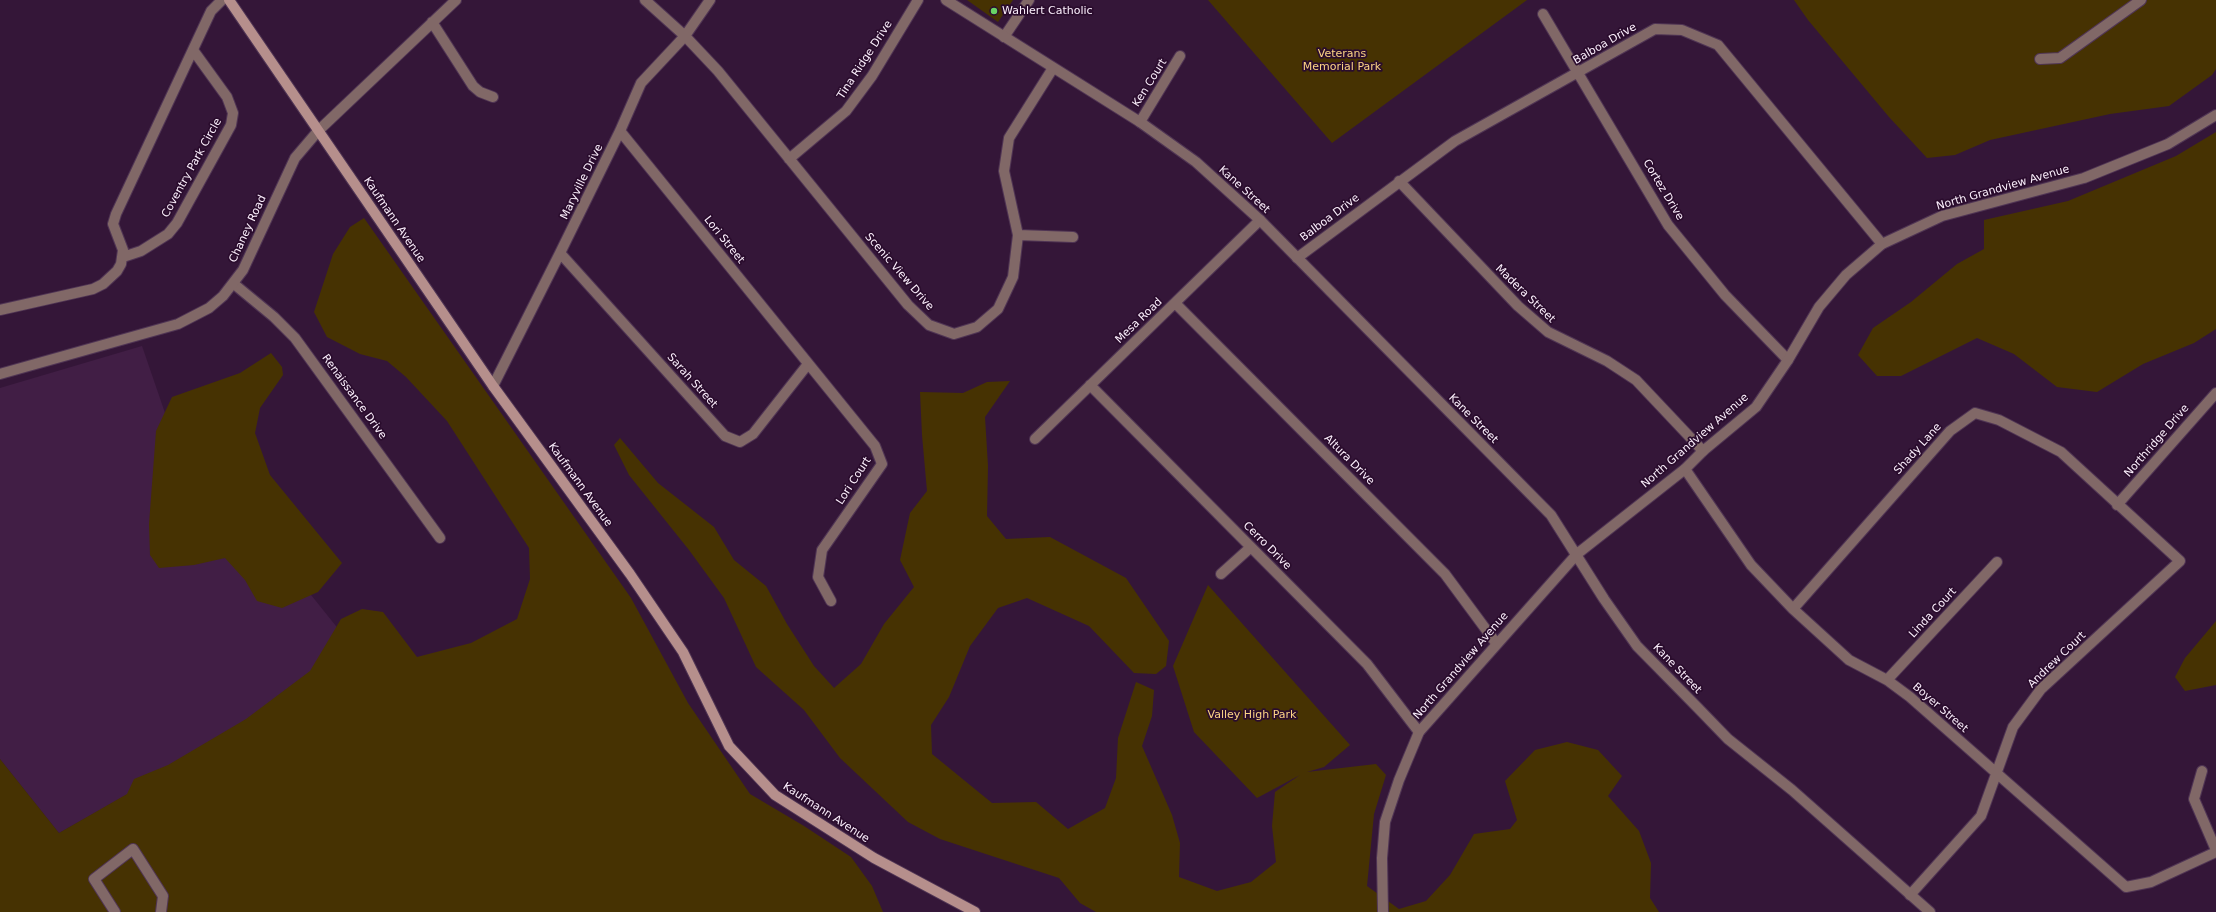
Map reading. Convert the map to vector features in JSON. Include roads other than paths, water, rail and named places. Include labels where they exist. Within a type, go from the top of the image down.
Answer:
[{"type":"main road","name":"Kaufmann Avenue","points":[[229,0],[492,386],[630,574],[683,652],[729,746],[775,795],[874,858],[975,912]]},
{"type":"street","points":[[0,310],[93,288],[103,284],[117,271],[123,257],[120,239],[115,232],[113,224],[211,11],[222,0]]},
{"type":"street","name":"Chaney Road","points":[[0,374],[178,324],[209,308],[234,284],[243,270],[295,158],[318,131],[456,0]]},
{"type":"street","name":"Scenic View Drive","points":[[646,0],[686,36],[718,71],[908,305],[929,326],[954,334],[978,327],[998,308],[1013,277],[1018,235],[1004,171],[1009,138],[1053,68]]},
{"type":"street","name":"Maryville Drive","points":[[492,386],[620,131],[641,83],[686,36],[710,0]]},
{"type":"street","name":"Tina Ridge Drive","points":[[789,159],[846,112],[872,76],[918,0]]},
{"type":"street","name":"Kane Street","points":[[946,0],[1140,122],[1196,162],[1260,220],[1551,515],[1577,554],[1604,600],[1637,646],[1728,739],[1792,790],[1930,912]]},
{"type":"street","points":[[1004,37],[1029,0]]},
{"type":"street","points":[[2040,60],[2060,58],[2141,0]]},
{"type":"street","name":"Cortez Drive","points":[[1543,14],[1580,72],[1668,225],[1725,295],[1788,360]]},
{"type":"street","points":[[432,22],[473,86],[480,92],[494,97]]},
{"type":"street","name":"Balboa Drive","points":[[1297,258],[1455,141],[1655,29],[1682,30],[1718,45],[1882,244]]},
{"type":"street","name":"Coventry Park Circle","points":[[123,257],[141,251],[168,234],[177,224],[231,125],[233,113],[227,97],[193,50]]},
{"type":"street","name":"Ken Court","points":[[1140,122],[1180,56]]},
{"type":"street","name":"North Grandview Avenue","points":[[1383,912],[1382,858],[1385,822],[1399,780],[1419,732],[1496,643],[1577,554],[1684,469],[1703,451],[1756,407],[1788,360],[1818,307],[1846,275],[1882,244],[1942,216],[2084,178],[2168,144],[2216,115]]},
{"type":"street","name":"Lori Street","points":[[620,131],[808,364]]},
{"type":"street","name":"Madera Street","points":[[1399,182],[1524,311],[1548,332],[1607,361],[1636,380],[1703,451]]},
{"type":"street","name":"Mesa Road","points":[[1035,439],[1260,220]]},
{"type":"street","points":[[1018,235],[1073,237]]},
{"type":"street","name":"Sarah Street","points":[[560,253],[725,436],[740,442],[753,434],[808,364]]},
{"type":"street","name":"Renaissance Drive","points":[[234,284],[274,317],[295,338],[440,538]]},
{"type":"street","name":"Altura Drive","points":[[1175,303],[1445,574],[1496,643]]},
{"type":"street","name":"Lori Court","points":[[808,364],[875,446],[882,464],[822,550],[818,577],[831,601]]},
{"type":"street","name":"Cerro Drive","points":[[1090,385],[1367,664],[1419,732]]},
{"type":"street","name":"Northridge Drive","points":[[2117,504],[2216,394]]},
{"type":"street","name":"Shady Lane","points":[[1794,609],[1950,431],[1975,413],[1999,420],[2061,452],[2180,561]]},
{"type":"street","name":"Boyer Street","points":[[1684,469],[1751,565],[1794,609],[1849,660],[1887,680],[1910,697],[2126,887],[2151,882],[2216,851]]},
{"type":"street","points":[[1221,574],[1251,547]]},
{"type":"street","name":"Andrew Court","points":[[1910,895],[1981,816],[2013,727],[2042,689],[2180,561]]},
{"type":"street","name":"Linda Court","points":[[1887,680],[1997,562]]},
{"type":"street","points":[[2202,771],[2194,799],[2216,851]]},
{"type":"street","points":[[115,912],[94,879],[133,849],[163,896],[161,912]]},
{"type":"place","name":"Wahlert Catholic","points":[[994,11]]},
{"type":"park label","name":"Veterans Memorial Park","points":[[1342,60]]},
{"type":"park label","name":"Valley High Park","points":[[1252,715]]}]
